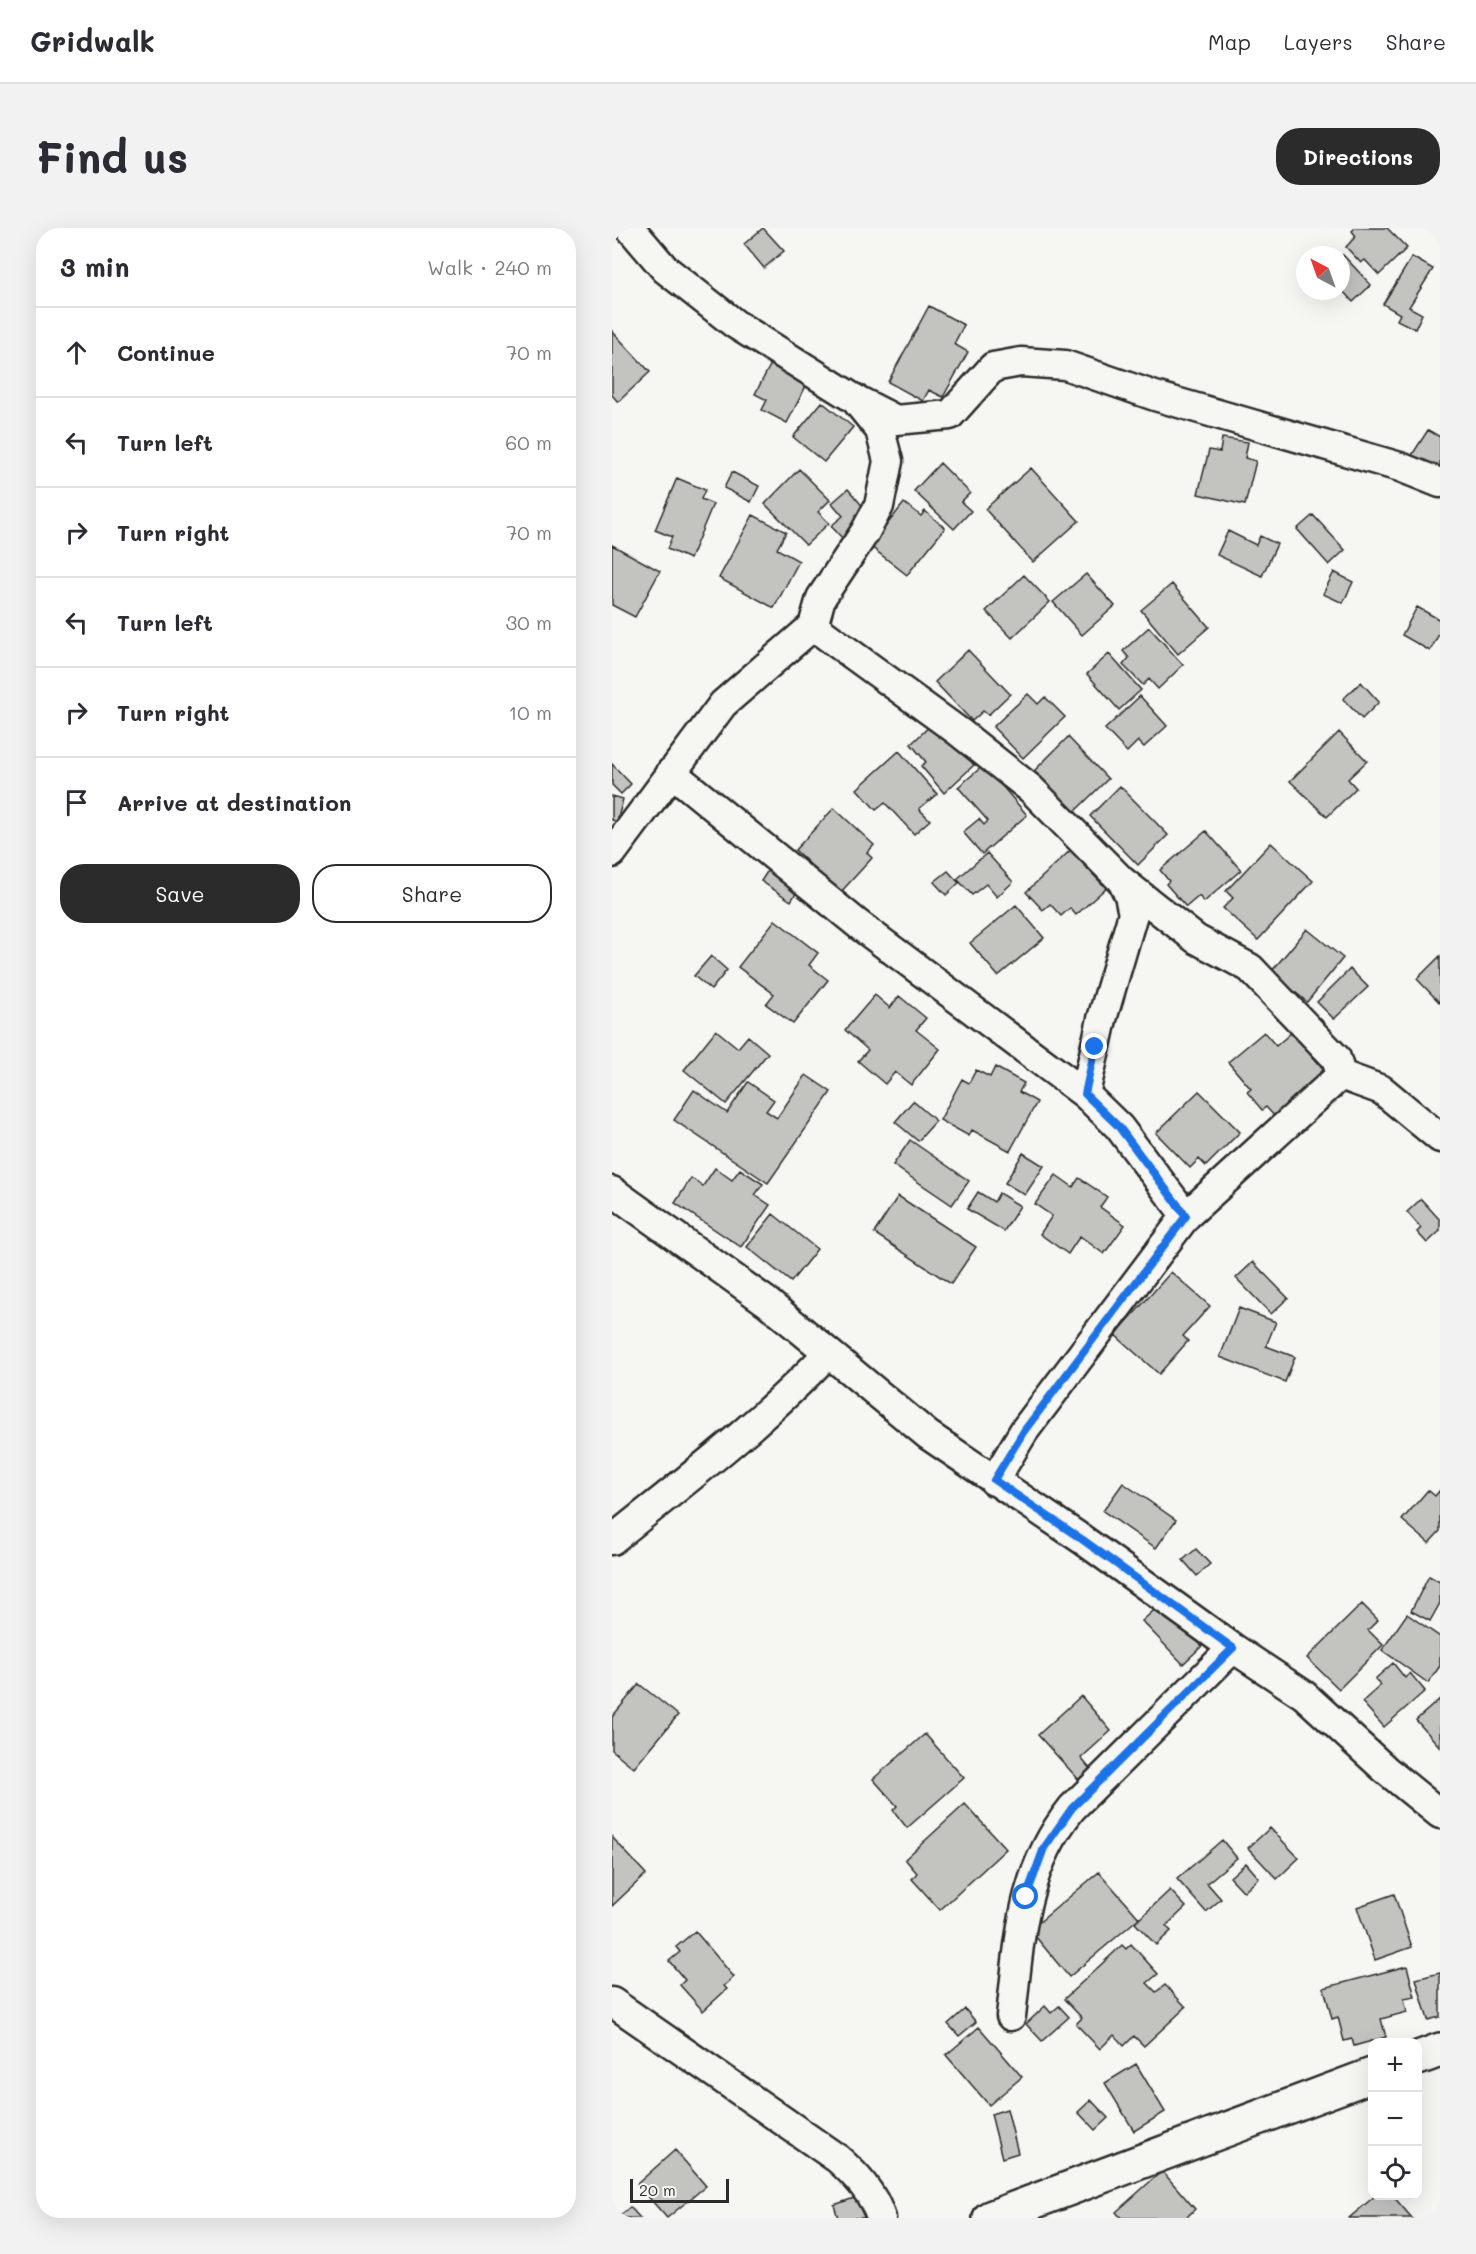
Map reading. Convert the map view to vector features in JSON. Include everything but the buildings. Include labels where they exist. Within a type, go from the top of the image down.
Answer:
[{"type":"street","points":[[630,228],[665,269],[735,324],[853,398],[896,420],[950,414],[993,367],[1021,363],[1065,365],[1155,396],[1400,467],[1440,483]]},
{"type":"street","points":[[612,853],[723,704],[813,626],[821,598],[879,506],[888,460],[880,430],[853,398]]},
{"type":"street","points":[[813,626],[959,732],[1031,789],[1122,881],[1196,939],[1250,968],[1341,1066],[1341,1075],[1186,1216],[1024,1431],[994,1480]]},
{"type":"street","points":[[671,772],[859,925],[1085,1094],[1119,1127],[1186,1216]]},
{"type":"street","points":[[1085,1094],[1102,1019],[1133,914],[1129,895],[1122,881]]},
{"type":"street","points":[[1341,1075],[1382,1090],[1440,1138]]},
{"type":"street","points":[[612,1191],[719,1266],[928,1435],[1074,1533],[1233,1648],[1304,1695],[1386,1770],[1440,1814]]},
{"type":"street","points":[[612,1540],[725,1447],[828,1353]]},
{"type":"street","points":[[1011,2016],[1026,1897],[1044,1848],[1056,1828],[1072,1808],[1233,1648]]},
{"type":"street","points":[[612,2002],[838,2159],[857,2176],[877,2204],[881,2218]]},
{"type":"street","points":[[1422,2057],[1440,2050]]},
{"type":"street","points":[[990,2218],[1368,2076]]},
{"type":"route","points":[[1026,1897],[1044,1848],[1072,1808],[1233,1648],[1083,1540],[994,1480],[1024,1431],[1186,1216],[1119,1127],[1085,1094],[1095,1047]]}]
